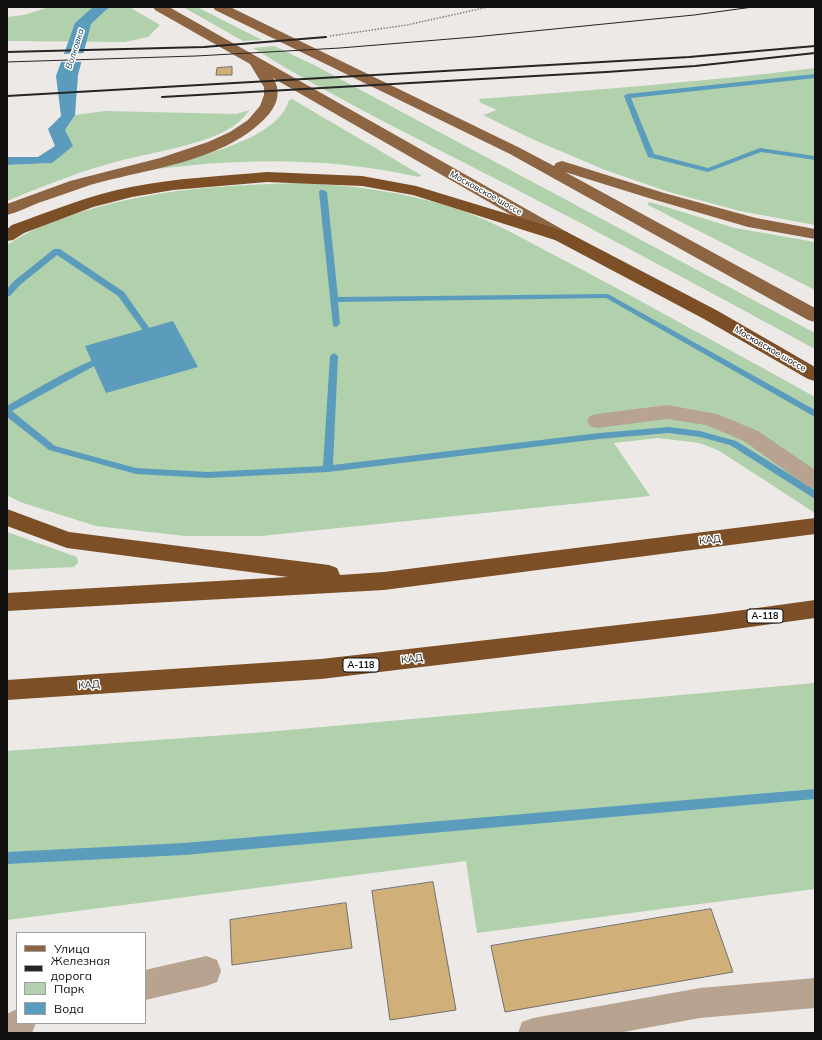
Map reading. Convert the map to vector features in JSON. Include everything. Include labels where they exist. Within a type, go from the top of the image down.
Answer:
[{"type":"highway","points":[[7,236],[18,229],[49,217],[87,204],[130,192],[173,185],[267,177],[362,181],[416,191],[561,236]]},
{"type":"highway","name":"Московское шоссе","points":[[561,236],[711,316],[815,375]]},
{"type":"highway","points":[[7,517],[67,540],[384,581]]},
{"type":"highway","name":"КАД","points":[[7,602],[384,581],[815,526]]},
{"type":"highway","name":"КАД","points":[[7,690],[321,669],[714,623],[815,609]]},
{"type":"main road","name":"Московское шоссе","points":[[161,8],[561,236]]},
{"type":"main road","points":[[224,8],[515,151],[815,316]]},
{"type":"main road","points":[[7,210],[35,198],[97,178],[207,148],[248,127],[261,116],[267,107],[270,102],[271,89],[266,78],[252,61]]},
{"type":"main road","points":[[515,151],[699,209],[754,223],[815,234]]},
{"type":"lane","points":[[597,421],[667,412],[710,419],[751,436],[815,481]]},
{"type":"lane","points":[[146,985],[206,971]]},
{"type":"lane","points":[[533,1033],[700,1003],[815,993]]},
{"type":"lane","points":[[7,1031],[19,1024]]},
{"type":"path","points":[[326,37],[407,24],[488,7]]},
{"type":"green space","points":[[49,7],[129,7],[160,25],[148,37],[125,42],[7,41],[7,17],[24,15]]},
{"type":"green space","points":[[183,7],[197,7],[262,40],[243,41]]},
{"type":"green space","points":[[274,46],[314,65],[815,333],[815,349],[582,224],[409,135],[315,84],[253,48]]},
{"type":"green space","points":[[815,68],[815,225],[740,211],[669,192],[605,170],[532,139],[483,115],[497,110],[481,103],[479,99],[689,82]]},
{"type":"green space","points":[[292,99],[421,175],[419,177],[350,165],[281,161],[212,164],[142,171],[226,148],[247,139],[266,128],[281,115],[289,100]]},
{"type":"green space","points":[[250,110],[235,125],[210,138],[91,169],[48,184],[7,201],[7,165],[52,163],[65,130],[75,115],[105,111],[236,114]]},
{"type":"green space","points":[[299,183],[379,190],[437,203],[488,221],[579,268],[815,397],[815,513],[718,450],[699,443],[658,438],[614,443],[650,496],[261,536],[185,536],[96,526],[20,502],[7,495],[7,245],[35,229],[55,221],[111,204],[138,198],[164,193],[218,187]]},
{"type":"green space","points":[[650,202],[735,228],[815,242],[815,290],[648,205]]},
{"type":"green space","points":[[7,532],[77,557],[78,563],[74,567],[7,570]]},
{"type":"green space","points":[[815,683],[815,889],[477,933],[466,861],[7,920],[7,751],[266,732]]},
{"type":"water","name":"Волковка","points":[[93,7],[112,7],[107,9],[91,24],[78,75],[75,115],[65,130],[73,146],[52,163],[7,165],[7,157],[38,157],[55,146],[48,129],[61,116],[56,76],[75,23]]},
{"type":"water","points":[[173,321],[198,367],[106,393],[85,346]]},
{"type":"pier","points":[[86,53],[83,62],[59,62],[62,54]]},
{"type":"building","points":[[232,67],[232,75],[216,75],[217,68]]},
{"type":"building","points":[[433,882],[456,1010],[390,1020],[372,891]]},
{"type":"building","points":[[346,903],[352,948],[232,965],[230,920]]},
{"type":"building","points":[[711,909],[733,972],[505,1012],[491,946]]},
{"type":"waterway","points":[[815,76],[627,96],[651,155],[708,170],[760,150],[815,158]]},
{"type":"waterway","points":[[323,192],[336,324]]},
{"type":"waterway","points":[[7,294],[17,283],[57,251],[121,294],[146,329],[151,341]]},
{"type":"waterway","points":[[334,300],[608,296],[815,414]]},
{"type":"waterway","points":[[328,469],[334,356]]},
{"type":"waterway","points":[[7,410],[93,363],[106,359]]},
{"type":"waterway","points":[[7,412],[52,448],[136,471],[208,475],[328,469]]},
{"type":"waterway","points":[[328,469],[599,436],[669,430],[700,434],[733,443],[815,495]]},
{"type":"waterway","points":[[7,858],[184,849],[815,794]]},
{"type":"tram line","points":[[7,62],[196,56],[340,48],[474,37],[694,15],[753,7]]},
{"type":"railway","points":[[7,52],[204,47],[326,37]]},
{"type":"railway","points":[[7,96],[689,57],[815,46]]},
{"type":"railway","points":[[162,97],[606,72],[695,66],[815,53]]}]
